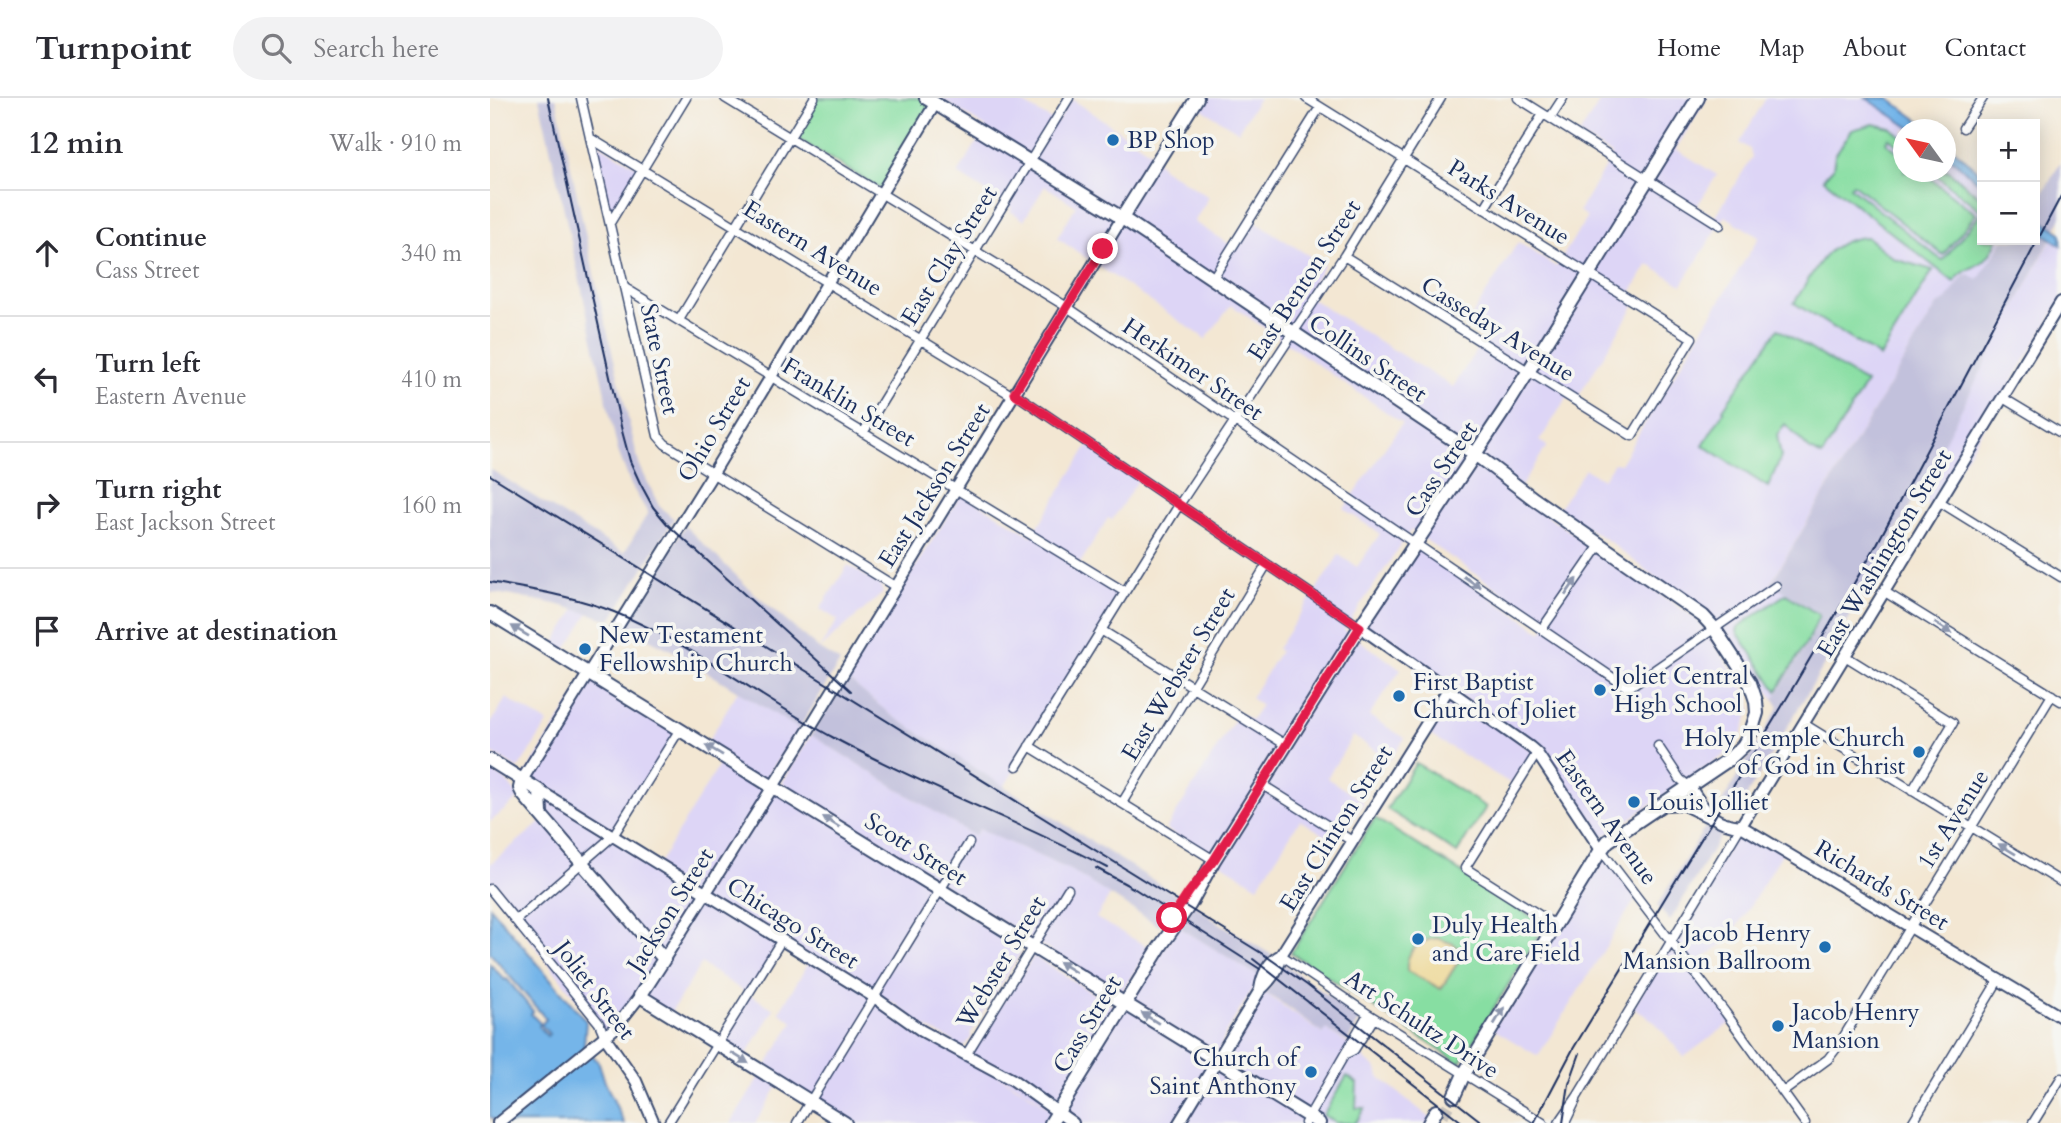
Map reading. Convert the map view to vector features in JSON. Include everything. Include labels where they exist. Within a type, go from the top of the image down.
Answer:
[{"type":"main road","name":"East Jackson Street","points":[[1122,218],[1197,98]]},
{"type":"main road","name":"Cass Street","points":[[1055,1118],[1360,627],[1476,455],[1698,98]]},
{"type":"main road","name":"Collins Street","points":[[933,100],[1213,278],[1476,455],[1703,616],[1714,628],[1754,691],[1757,713],[1748,739],[1737,753],[1690,787]]},
{"type":"main road","name":"Scott Street","points":[[492,617],[1033,946],[1311,1121]]},
{"type":"main road","name":"Chicago Street","points":[[490,760],[540,791]]},
{"type":"main road","points":[[522,780],[520,788],[523,794],[664,959]]},
{"type":"main road","points":[[1451,1093],[1454,1083],[1464,1074],[1608,841],[1690,787]]},
{"type":"main road","points":[[540,791],[541,813]]},
{"type":"main road","points":[[1664,804],[1682,803],[1710,816]]},
{"type":"main road","name":"Jackson Street","points":[[640,996],[664,959]]},
{"type":"main road","points":[[640,996],[845,1123]]},
{"type":"street","name":"State Street","points":[[581,98],[657,436],[665,444],[896,587]]},
{"type":"street","points":[[610,223],[686,98]]},
{"type":"street","name":"Herkimer Street","points":[[725,98],[1067,307],[1628,688],[1714,628]]},
{"type":"street","points":[[679,320],[814,98]]},
{"type":"street","name":"East Clay Street","points":[[863,433],[1069,98]]},
{"type":"street","name":"Parks Avenue","points":[[1306,98],[1692,338],[1632,436]]},
{"type":"street","name":"East Benton Street","points":[[1017,766],[1180,505],[1344,256],[1441,98]]},
{"type":"street","points":[[1518,98],[1720,225]]},
{"type":"street","points":[[1485,209],[1547,116],[1563,98]]},
{"type":"street","points":[[1963,128],[1983,98]]},
{"type":"street","name":"Ohio Street","points":[[522,780],[828,283],[933,100]]},
{"type":"street","points":[[1213,278],[1320,107]]},
{"type":"street","name":"Eastern Avenue","points":[[590,138],[1014,394],[1360,627],[1537,753],[1601,850],[1805,1123]]},
{"type":"street","name":"East Jackson Street","points":[[772,786],[1122,218]]},
{"type":"street","name":"Casseday Avenue","points":[[1344,256],[1632,436]]},
{"type":"street","name":"Franklin Street","points":[[625,288],[1125,592]]},
{"type":"street","name":"East Washington Street","points":[[1741,826],[2061,302]]},
{"type":"street","points":[[2003,398],[2061,433]]},
{"type":"street","points":[[1940,502],[2061,577]]},
{"type":"street","points":[[1542,629],[1600,545]]},
{"type":"street","name":"East Webster Street","points":[[1122,803],[1267,564]]},
{"type":"street","points":[[1714,628],[1776,586]]},
{"type":"street","points":[[1885,592],[2061,701]]},
{"type":"street","points":[[1101,630],[1286,745]]},
{"type":"street","points":[[1845,656],[1953,723],[1912,791]]},
{"type":"street","name":"East Clinton Street","points":[[1179,1123],[1259,990],[1262,978],[1274,958],[1281,955],[1448,688]]},
{"type":"street","name":"1st Avenue","points":[[1783,1092],[1828,1059],[1838,1046],[2052,695]]},
{"type":"street","points":[[1804,724],[2061,882]]},
{"type":"street","points":[[516,920],[613,836],[680,729]]},
{"type":"street","points":[[1029,746],[1214,860]]},
{"type":"street","points":[[1658,746],[1710,816]]},
{"type":"street","points":[[1537,753],[1465,868],[1555,925]]},
{"type":"street","points":[[1261,785],[1352,841]]},
{"type":"street","name":"Jackson Street","points":[[664,959],[772,786]]},
{"type":"street","name":"Chicago Street","points":[[540,791],[874,997],[922,1031],[1013,1080],[1055,1118],[1073,1123]]},
{"type":"street","name":"Richards Street","points":[[1710,816],[1723,824],[1741,826],[2061,1017]]},
{"type":"street","points":[[1559,1123],[1741,826]]},
{"type":"street","points":[[797,1123],[969,843]]},
{"type":"street","name":"Joliet Street","points":[[490,889],[599,1023],[605,1037],[636,1081],[654,1123]]},
{"type":"street","name":"Webster Street","points":[[966,1055],[1068,889]]},
{"type":"street","points":[[668,1123],[781,941]]},
{"type":"street","name":"Art Schultz Drive","points":[[1281,955],[1371,1016],[1543,1123]]},
{"type":"street","points":[[1912,1123],[1999,979]]},
{"type":"street","name":"Jackson Street","points":[[498,1123],[605,1037],[625,1018],[640,996]]},
{"type":"street","points":[[1311,1121],[1348,1052],[1353,1049],[1371,1016]]},
{"type":"street","points":[[2033,1123],[2061,1078]]},
{"type":"street","points":[[1565,1123],[1577,1097]]},
{"type":"shaded area","points":[[539,98],[556,98],[598,293],[639,464],[659,506],[674,519],[611,620],[556,604],[490,592],[490,469],[624,553],[648,513],[631,485],[618,451]]},
{"type":"shaded area","points":[[939,98],[1014,98],[1057,123],[1072,99],[1152,153],[1163,168],[1209,197],[1194,222],[1232,246],[1249,218],[1324,265],[1305,295],[1453,387],[1486,335],[1467,324],[1518,242],[1556,267],[1587,217],[1579,211],[1612,155],[1579,135],[1602,98],[1707,98],[1676,149],[1717,175],[1697,206],[1715,217],[1752,157],[1750,149],[1739,143],[1766,98],[1866,98],[1897,119],[1893,119],[1893,182],[1956,182],[1956,163],[1977,181],[1977,245],[2001,245],[1978,281],[1964,275],[1946,302],[1937,305],[1771,582],[1823,613],[1814,634],[1774,699],[1727,633],[1610,542],[1558,509],[1585,469],[1603,479],[1614,463],[1620,464],[1759,237],[1725,216],[1682,285],[1648,264],[1629,296],[1637,301],[1575,402],[1567,397],[1540,441],[1547,446],[1516,494],[1696,619],[1748,695],[1751,709],[1740,738],[1726,754],[1604,836],[1600,836],[1539,752],[1363,627],[1416,547],[1542,632],[1548,623],[1411,530],[1344,630],[1401,669],[1369,716],[1405,738],[1390,760],[1353,736],[1327,778],[1364,802],[1338,843],[1300,820],[1258,886],[1166,829],[1239,713],[1251,720],[1261,705],[1251,698],[1280,651],[1277,649],[1339,555],[1357,567],[1380,534],[1344,509],[1402,423],[1231,305],[1206,339],[1057,238],[1076,206],[1045,186],[1024,220],[1010,211],[1012,208],[958,174],[986,127]]},
{"type":"shaded area","points":[[1209,98],[1259,98],[1238,131],[1202,109]]},
{"type":"shaded area","points":[[591,140],[642,169],[610,221]]},
{"type":"shaded area","points":[[2061,162],[2061,219],[1930,469],[1823,667],[1737,812],[1719,807],[1779,707],[1774,699],[1814,634],[1821,614],[1771,583],[1937,305],[1946,301],[1964,275],[1969,274],[1978,280],[2001,245],[2040,245],[2040,197]]},
{"type":"shaded area","points":[[2051,239],[2061,245],[2061,301],[1934,509],[1914,498]]},
{"type":"shaded area","points":[[1089,444],[1139,479],[1112,520],[1108,518],[1079,565],[1123,592],[1004,787],[891,715],[846,678],[962,493],[1032,536]]},
{"type":"shaded area","points":[[685,526],[757,596],[819,649],[840,662],[799,729],[673,651],[623,626]]},
{"type":"shaded area","points":[[848,565],[880,585],[883,593],[819,649],[838,620],[820,609]]},
{"type":"shaded area","points":[[576,609],[589,612],[562,656],[551,649]]},
{"type":"shaded area","points":[[589,673],[680,729],[612,836],[658,865],[725,755],[707,743],[738,691],[799,729],[767,776],[819,814],[782,783],[811,735],[974,836],[979,829],[1070,870],[1110,895],[1096,918],[1150,948],[1120,994],[945,886],[939,897],[1019,948],[1020,954],[971,1032],[971,1038],[961,1048],[955,1046],[953,1041],[917,1023],[895,1003],[874,997],[1057,1112],[1051,1123],[846,1123],[763,1071],[793,1022],[779,1012],[811,959],[783,941],[749,994],[774,1009],[744,1059],[719,1044],[748,994],[701,964],[670,1014],[640,995],[605,1036],[490,888],[490,864],[545,819],[541,813],[541,791],[522,780]]},
{"type":"shaded area","points":[[846,678],[891,715],[1178,896],[1159,926],[1070,870],[979,829],[974,836],[811,735]]},
{"type":"shaded area","points":[[1451,691],[1535,753],[1515,786],[1425,732]]},
{"type":"shaded area","points":[[506,698],[548,723],[518,769],[490,752],[490,724]]},
{"type":"shaded area","points":[[490,770],[505,780],[520,797],[490,822]]},
{"type":"shaded area","points":[[1705,827],[1722,833],[1670,921],[1657,906]]},
{"type":"shaded area","points":[[1741,827],[1783,852],[1729,940],[1692,966],[1733,1021],[1684,1057],[1654,1021],[1633,1008]]},
{"type":"shaded area","points":[[1601,852],[1636,898],[1538,1056],[1493,1029]]},
{"type":"shaded area","points":[[1194,904],[1211,918],[1272,955],[1260,977],[1179,927]]},
{"type":"shaded area","points":[[1179,927],[1260,977],[1225,1034],[1217,1059],[1126,1003]]},
{"type":"shaded area","points":[[1034,956],[1113,1006],[1114,1011],[1058,1111],[967,1055]]},
{"type":"shaded area","points":[[1284,964],[1361,1019],[1347,1042],[1326,1029],[1323,1034],[1265,993]]},
{"type":"shaded area","points":[[1265,993],[1323,1034],[1326,1029],[1360,1052],[1360,1055],[1377,1069],[1379,1077],[1434,1121],[1433,1123],[1180,1123]]},
{"type":"shaded area","points":[[1125,1003],[1216,1060],[1178,1123],[1053,1123]]},
{"type":"shaded area","points":[[762,1073],[780,1083],[755,1123],[731,1123]]},
{"type":"green space","points":[[816,98],[921,98],[932,105],[882,190],[793,136]]},
{"type":"green space","points":[[1873,124],[1891,128],[1893,141],[1889,138],[1886,142],[1893,148],[1893,182],[1935,182],[1976,214],[1943,255],[1853,184],[1850,187],[1943,260],[1977,218],[1977,245],[1994,245],[1987,258],[1965,271],[1954,282],[1823,179],[1833,168],[1835,155],[1852,130]]},
{"type":"green space","points":[[1956,177],[1977,195],[1977,208],[1945,182],[1956,182]]},
{"type":"green space","points":[[1867,237],[1894,259],[1933,270],[1880,357],[1794,303],[1815,269],[1831,250],[1853,239]]},
{"type":"green space","points":[[1778,329],[1866,383],[1822,456],[1809,449],[1785,424],[1777,435],[1781,457],[1768,487],[1703,445],[1723,409]]},
{"type":"green space","points":[[1786,594],[1819,615],[1811,635],[1777,691],[1737,632],[1738,627]]},
{"type":"green space","points":[[1416,763],[1486,807],[1457,853],[1387,809]]},
{"type":"green space","name":"Duly Health and Care Field","points":[[1375,818],[1545,925],[1460,1063],[1291,953]]},
{"type":"green space","points":[[1347,1076],[1357,1083],[1356,1108],[1365,1108],[1355,1123],[1336,1123],[1323,1115]]},
{"type":"sand","points":[[1437,938],[1454,944],[1463,954],[1441,989],[1407,971],[1408,958],[1414,948],[1424,941]]},
{"type":"water","points":[[1866,98],[1888,98],[1917,119],[1897,119]]},
{"type":"water","points":[[1956,151],[1977,170],[1977,181],[1956,163]]},
{"type":"water","points":[[2040,218],[2061,233],[2061,245],[2040,231]]},
{"type":"water","points":[[490,907],[586,1021],[584,1045],[599,1063],[624,1123],[497,1123],[490,1116],[490,964],[507,979],[533,1011],[531,1014],[540,1023],[539,1027],[547,1036],[549,1034],[541,1025],[546,1019],[490,953]]},
{"type":"tunnel","points":[[1442,1116],[1454,1096]]},
{"type":"railway","points":[[548,98],[622,431],[630,461],[640,483],[653,507],[668,525],[851,691]]},
{"type":"railway","points":[[1534,1123],[1573,1049],[1781,708],[1877,544],[2061,196]]},
{"type":"railway","points":[[490,475],[1266,956],[1483,1123]]},
{"type":"railway","points":[[490,582],[584,602],[643,625],[699,655],[834,738],[1108,868]]},
{"type":"railway","points":[[1096,868],[1135,889],[1260,969]]},
{"type":"railway","points":[[1253,959],[1463,1123]]},
{"type":"railway","points":[[1563,1123],[1569,1084],[1580,1053]]},
{"type":"place","name":"BP Shop","points":[[1113,140]]},
{"type":"place","name":"New Testament Fellowship Church","points":[[585,649]]},
{"type":"place","name":"Joliet Central High School","points":[[1600,690]]},
{"type":"place","name":"First Baptist Church of Joliet","points":[[1399,696]]},
{"type":"place","name":"Holy Temple Church of God in Christ","points":[[1919,752]]},
{"type":"place","name":"Louis Jolliet","points":[[1634,802]]},
{"type":"place","name":"Duly Health and Care Field","points":[[1418,939]]},
{"type":"place","name":"Jacob Henry Mansion Ballroom","points":[[1825,947]]},
{"type":"place","name":"Jacob Henry Mansion","points":[[1778,1026]]},
{"type":"place","name":"Church of Saint Anthony","points":[[1311,1072]]},
{"type":"route","points":[[1103,249],[1014,393],[1360,627],[1214,860],[1172,918]]}]
